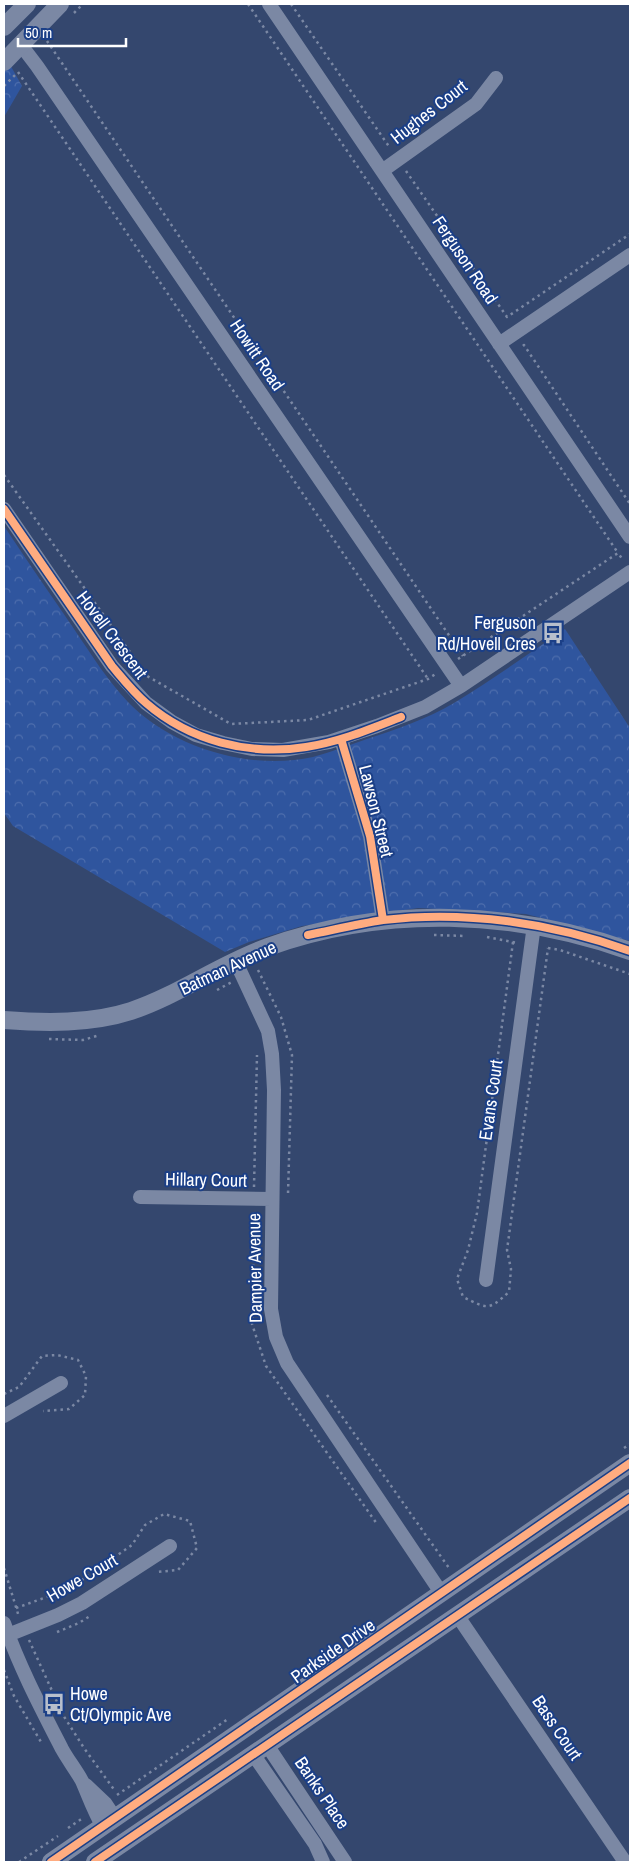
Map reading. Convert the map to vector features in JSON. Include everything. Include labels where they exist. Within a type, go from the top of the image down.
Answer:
[{"type":"street","points":[[21,45],[4,28],[27,4]]},
{"type":"street","points":[[11,67],[21,45],[60,4]]},
{"type":"street","name":"Ferguson Road","points":[[269,4],[630,537]]},
{"type":"street","name":"Howitt Road","points":[[21,45],[461,686]]},
{"type":"street","name":"Hughes Court","points":[[382,171],[476,104],[496,78]]},
{"type":"street","points":[[499,344],[630,255]]},
{"type":"street","name":"Hovell Crescent","points":[[4,509],[112,666],[146,703],[172,722],[196,735],[252,749],[283,750],[307,747],[341,739],[401,717],[447,696],[627,566]]},
{"type":"street","name":"Lawson Street","points":[[341,739],[370,836],[383,920]]},
{"type":"street","name":"Batman Avenue","points":[[4,1020],[47,1022],[91,1019],[130,1011],[168,995],[235,960],[268,946],[308,935],[383,920],[425,917],[491,919],[574,933],[630,951]]},
{"type":"street","name":"Evans Court","points":[[486,1280],[534,925]]},
{"type":"street","name":"Dampier Avenue","points":[[235,960],[268,1031],[272,1054],[274,1090],[271,1309],[276,1337],[292,1371],[442,1594]]},
{"type":"street","name":"Hillary Court","points":[[140,1197],[272,1199]]},
{"type":"street","points":[[4,1416],[61,1383]]},
{"type":"street","name":"Parkside Drive","points":[[51,1862],[630,1463]]},
{"type":"street","points":[[95,1862],[630,1498]]},
{"type":"street","name":"Howe Court","points":[[6,1629],[24,1628],[82,1603],[170,1546]]},
{"type":"street","points":[[442,1594],[457,1615]]},
{"type":"street","name":"Bass Court","points":[[457,1615],[625,1862]]},
{"type":"street","points":[[6,1629],[40,1706],[63,1751],[82,1781],[104,1803],[109,1822],[124,1842]]},
{"type":"street","points":[[246,1729],[260,1750]]},
{"type":"street","name":"Banks Place","points":[[260,1750],[321,1826],[346,1862]]},
{"type":"street","name":"Banks Place","points":[[260,1750],[323,1862]]},
{"type":"street","points":[[309,1835],[321,1826]]},
{"type":"path","points":[[248,4],[627,566]]},
{"type":"path","points":[[291,4],[506,317],[630,234]]},
{"type":"path","points":[[47,41],[463,656]]},
{"type":"path","points":[[11,67],[428,679]]},
{"type":"path","points":[[508,356],[524,345],[630,504]]},
{"type":"path","points":[[4,475],[147,676],[231,724],[308,720],[428,679],[618,553]]},
{"type":"path","points":[[428,935],[473,936]]},
{"type":"path","points":[[482,937],[560,950],[630,974]]},
{"type":"path","points":[[212,992],[263,967]]},
{"type":"path","points":[[258,970],[281,1017],[292,1055],[288,1199]]},
{"type":"path","points":[[229,984],[233,991]]},
{"type":"path","points":[[48,1039],[83,1040],[100,1035]]},
{"type":"path","points":[[257,1047],[252,1324],[266,1366],[380,1530]]},
{"type":"path","points":[[326,1393],[449,1568]]},
{"type":"path","points":[[4,1568],[24,1628],[63,1715],[117,1795]]},
{"type":"path","points":[[19,1862],[64,1832],[74,1847]]},
{"type":"green space","points":[[4,54],[22,86],[4,117]]},
{"type":"green space","points":[[4,526],[99,667],[128,702],[146,718],[167,732],[214,752],[239,758],[289,761],[313,757],[412,723],[454,703],[565,629],[630,728],[630,941],[526,914],[418,908],[302,926],[249,942],[225,952],[13,826],[4,813]]},
{"type":"cycle path","points":[[4,509],[112,666],[132,690],[146,703],[182,727],[221,743],[263,749],[285,749],[330,742],[401,717]]},
{"type":"cycle path","points":[[341,739],[370,836],[383,920]]},
{"type":"cycle path","points":[[308,935],[383,920],[414,917],[477,918],[539,926],[600,941],[630,951]]},
{"type":"cycle path","points":[[51,1862],[630,1463]]},
{"type":"cycle path","points":[[95,1862],[630,1498]]},
{"type":"place","name":"Ferguson Rd/Hovell Cres","points":[[553,633]]},
{"type":"place","name":"Howe Ct/Olympic Ave","points":[[54,1704]]}]
